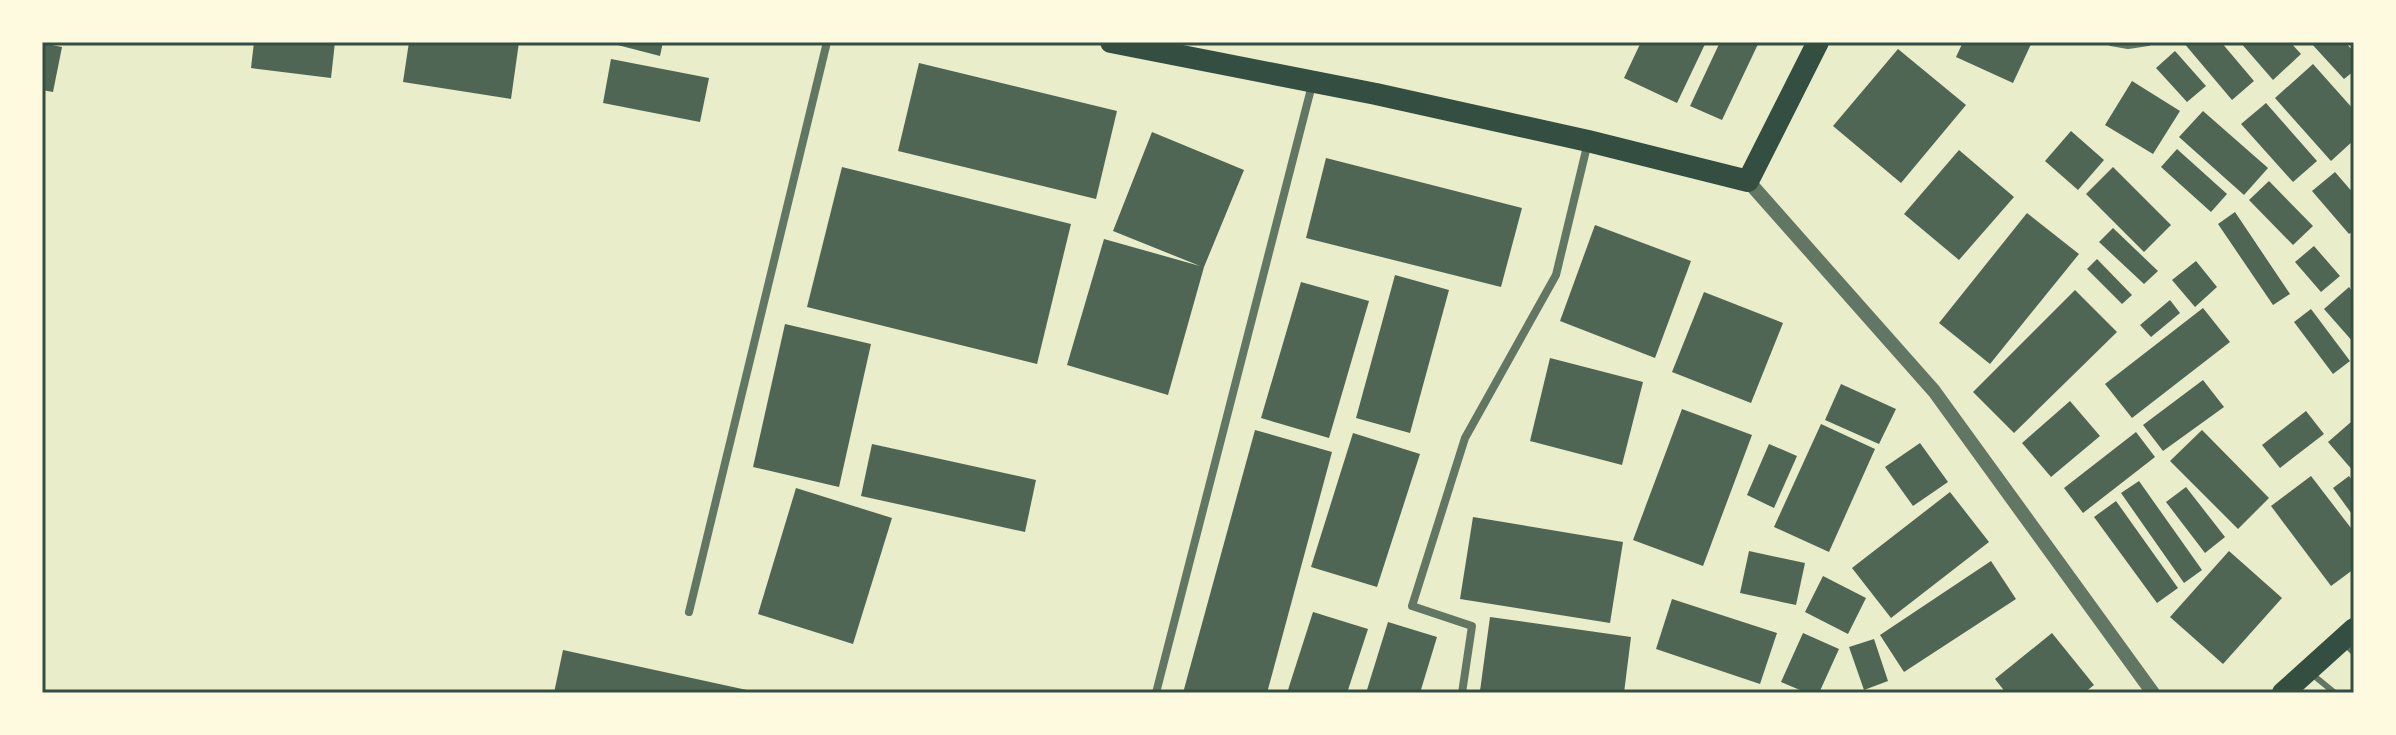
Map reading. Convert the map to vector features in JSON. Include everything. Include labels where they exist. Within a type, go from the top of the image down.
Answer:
[{"type":"highway","points":[[1111,42],[1162,47],[1588,141],[1748,181],[1818,42]]},
{"type":"highway","points":[[2283,693],[2307,670],[2350,641]]},
{"type":"street","points":[[689,612],[827,42]]},
{"type":"street","points":[[2111,42],[2128,45],[2148,42]]},
{"type":"street","points":[[1156,693],[1313,81]]},
{"type":"street","points":[[1462,693],[1472,626],[1412,606],[1465,438],[1556,275],[1588,141]]},
{"type":"street","points":[[1748,181],[1934,391],[2153,693]]},
{"type":"lane","points":[[2307,670],[2335,693]]},
{"type":"building","points":[[254,42],[335,42],[331,78],[251,68]]},
{"type":"building","points":[[409,42],[519,42],[511,99],[403,82]]},
{"type":"building","points":[[606,42],[663,42],[660,56]]},
{"type":"building","points":[[1641,42],[1706,42],[1677,103],[1624,78]]},
{"type":"building","points":[[1720,42],[1759,42],[1722,120],[1690,106]]},
{"type":"building","points":[[1963,42],[2032,42],[2013,83],[1956,57]]},
{"type":"building","points":[[2183,42],[2221,42],[2254,81],[2232,100]]},
{"type":"building","points":[[2240,42],[2290,42],[2301,54],[2273,80]]},
{"type":"building","points":[[2310,42],[2345,42],[2354,52],[2354,71],[2344,79]]},
{"type":"building","points":[[42,43],[62,47],[53,92],[42,90]]},
{"type":"building","points":[[1898,49],[1966,105],[1901,183],[1833,126]]},
{"type":"building","points":[[2175,51],[2206,86],[2187,102],[2156,68]]},
{"type":"building","points":[[611,59],[709,78],[700,122],[603,103]]},
{"type":"building","points":[[919,63],[1117,111],[1096,199],[898,151]]},
{"type":"building","points":[[2313,64],[2354,110],[2354,140],[2331,161],[2275,98]]},
{"type":"building","points":[[2132,81],[2180,111],[2153,154],[2105,125]]},
{"type":"building","points":[[2266,103],[2317,161],[2293,182],[2241,124]]},
{"type":"building","points":[[2203,111],[2268,168],[2244,195],[2179,137]]},
{"type":"building","points":[[2071,131],[2104,160],[2078,190],[2045,161]]},
{"type":"building","points":[[1152,132],[1244,170],[1204,267],[1168,395],[1067,365],[1104,239],[1200,266],[1113,231]]},
{"type":"building","points":[[2177,149],[2227,194],[2211,212],[2161,167]]},
{"type":"building","points":[[1959,150],[2014,197],[1959,260],[1904,214]]},
{"type":"building","points":[[1326,158],[1522,208],[1501,287],[1306,238]]},
{"type":"building","points":[[842,167],[1071,224],[1037,364],[807,307]]},
{"type":"building","points":[[2113,167],[2171,225],[2144,252],[2086,194]]},
{"type":"building","points":[[2335,172],[2354,194],[2354,230],[2349,234],[2312,191]]},
{"type":"building","points":[[2269,181],[2313,226],[2293,245],[2249,200]]},
{"type":"building","points":[[2235,212],[2290,294],[2273,305],[2218,224]]},
{"type":"building","points":[[2027,213],[2079,254],[1990,364],[1939,323]]},
{"type":"building","points":[[1595,225],[1691,261],[1655,358],[1560,321]]},
{"type":"building","points":[[2113,228],[2158,271],[2144,284],[2099,242]]},
{"type":"building","points":[[2314,246],[2340,276],[2321,292],[2295,262]]},
{"type":"building","points":[[2097,259],[2132,295],[2122,304],[2087,269]]},
{"type":"building","points":[[2196,261],[2217,287],[2195,307],[2172,280]]},
{"type":"building","points":[[1395,275],[1449,290],[1410,433],[1356,418]]},
{"type":"building","points":[[1301,282],[1369,301],[1329,438],[1261,418]]},
{"type":"building","points":[[2349,287],[2354,294],[2354,343],[2324,309]]},
{"type":"building","points":[[2075,290],[2117,332],[2014,433],[1973,392]]},
{"type":"building","points":[[1704,292],[1783,323],[1751,403],[1672,372]]},
{"type":"building","points":[[2170,300],[2180,313],[2151,337],[2140,325]]},
{"type":"building","points":[[2203,308],[2230,342],[2132,418],[2105,384]]},
{"type":"building","points":[[2311,309],[2350,361],[2333,374],[2294,322]]},
{"type":"building","points":[[785,324],[871,344],[839,487],[753,467]]},
{"type":"building","points":[[1550,358],[1643,382],[1622,465],[1530,441]]},
{"type":"building","points":[[2203,380],[2224,407],[2163,451],[2143,425]]},
{"type":"building","points":[[1841,384],[1896,409],[1879,444],[1825,420]]},
{"type":"building","points":[[2070,401],[2100,436],[2051,477],[2022,443]]},
{"type":"building","points":[[1682,409],[1752,435],[1703,566],[1633,540]]},
{"type":"building","points":[[2306,411],[2324,434],[2280,468],[2262,445]]},
{"type":"building","points":[[2351,422],[2354,426],[2354,472],[2328,442]]},
{"type":"building","points":[[1821,424],[1875,449],[1829,552],[1774,527]]},
{"type":"building","points":[[1255,430],[1332,452],[1267,693],[1183,693]]},
{"type":"building","points":[[2202,430],[2269,498],[2238,529],[2170,461]]},
{"type":"building","points":[[2136,432],[2155,457],[2083,513],[2064,488]]},
{"type":"building","points":[[1353,433],[1420,454],[1377,587],[1311,567]]},
{"type":"building","points":[[1920,443],[1948,482],[1913,506],[1885,467]]},
{"type":"building","points":[[872,444],[1036,480],[1025,532],[861,496]]},
{"type":"building","points":[[1769,444],[1797,456],[1774,508],[1747,495]]},
{"type":"building","points":[[2311,476],[2354,532],[2354,569],[2331,586],[2271,506]]},
{"type":"building","points":[[2349,476],[2354,483],[2354,517],[2333,488]]},
{"type":"building","points":[[2139,481],[2202,570],[2184,583],[2121,493]]},
{"type":"building","points":[[2186,487],[2225,537],[2205,553],[2166,502]]},
{"type":"building","points":[[796,488],[892,518],[853,644],[758,614]]},
{"type":"building","points":[[1950,492],[1989,542],[1891,618],[1852,568]]},
{"type":"building","points":[[2116,501],[2178,588],[2157,603],[2094,517]]},
{"type":"building","points":[[1473,517],[1623,542],[1610,623],[1460,599]]},
{"type":"building","points":[[1749,551],[1805,563],[1796,605],[1740,593]]},
{"type":"building","points":[[2229,551],[2282,598],[2223,664],[2170,617]]},
{"type":"building","points":[[1991,561],[2016,599],[1904,672],[1880,635]]},
{"type":"building","points":[[1823,576],[1866,598],[1848,634],[1805,612]]},
{"type":"building","points":[[1672,599],[1777,633],[1760,684],[1656,649]]},
{"type":"building","points":[[1313,612],[1368,629],[1347,693],[1287,693]]},
{"type":"building","points":[[1490,617],[1631,637],[1624,693],[1480,691]]},
{"type":"building","points":[[1388,622],[1437,637],[1420,693],[1366,693]]},
{"type":"building","points":[[1803,633],[1839,649],[1819,693],[1807,693],[1781,682]]},
{"type":"building","points":[[2052,633],[2094,685],[2084,693],[2006,693],[1995,679]]},
{"type":"building","points":[[1874,639],[1888,681],[1864,690],[1849,647]]},
{"type":"building","points":[[563,650],[756,692],[756,693],[554,693]]}]
